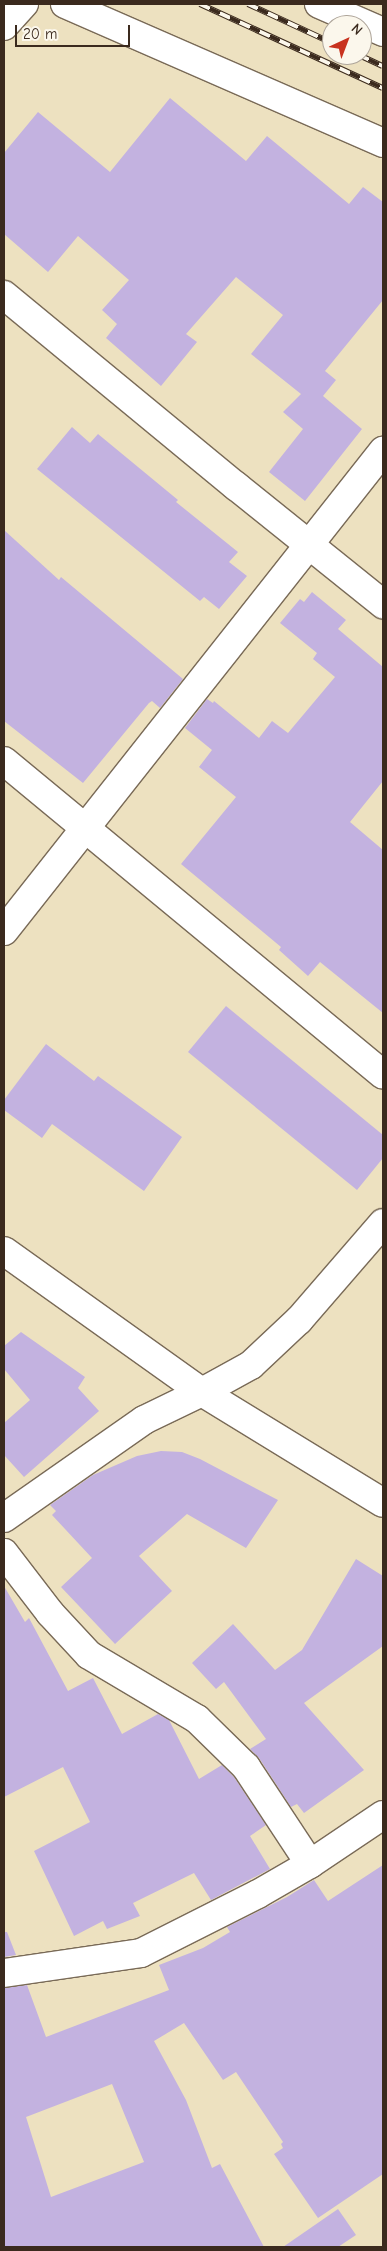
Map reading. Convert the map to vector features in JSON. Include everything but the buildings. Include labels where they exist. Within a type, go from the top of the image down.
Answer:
[{"type":"street","points":[[4,26],[24,4]]},
{"type":"street","points":[[65,4],[383,143]]},
{"type":"street","points":[[319,4],[383,32]]},
{"type":"street","points":[[4,295],[383,604]]},
{"type":"street","points":[[4,932],[86,831],[383,451]]},
{"type":"street","points":[[4,761],[86,831],[383,1075]]},
{"type":"street","points":[[4,1518],[144,1420],[202,1392],[251,1364],[292,1327],[383,1223]]},
{"type":"street","points":[[4,1251],[202,1392],[383,1503]]},
{"type":"street","points":[[4,1553],[50,1613],[89,1655],[197,1719],[246,1767],[310,1864]]},
{"type":"street","points":[[4,1973],[141,1953],[258,1894],[310,1864],[383,1815]]},
{"type":"railway","points":[[200,4],[383,88]]},
{"type":"railway","points":[[248,4],[322,38]]},
{"type":"railway","points":[[372,61],[383,66]]}]
